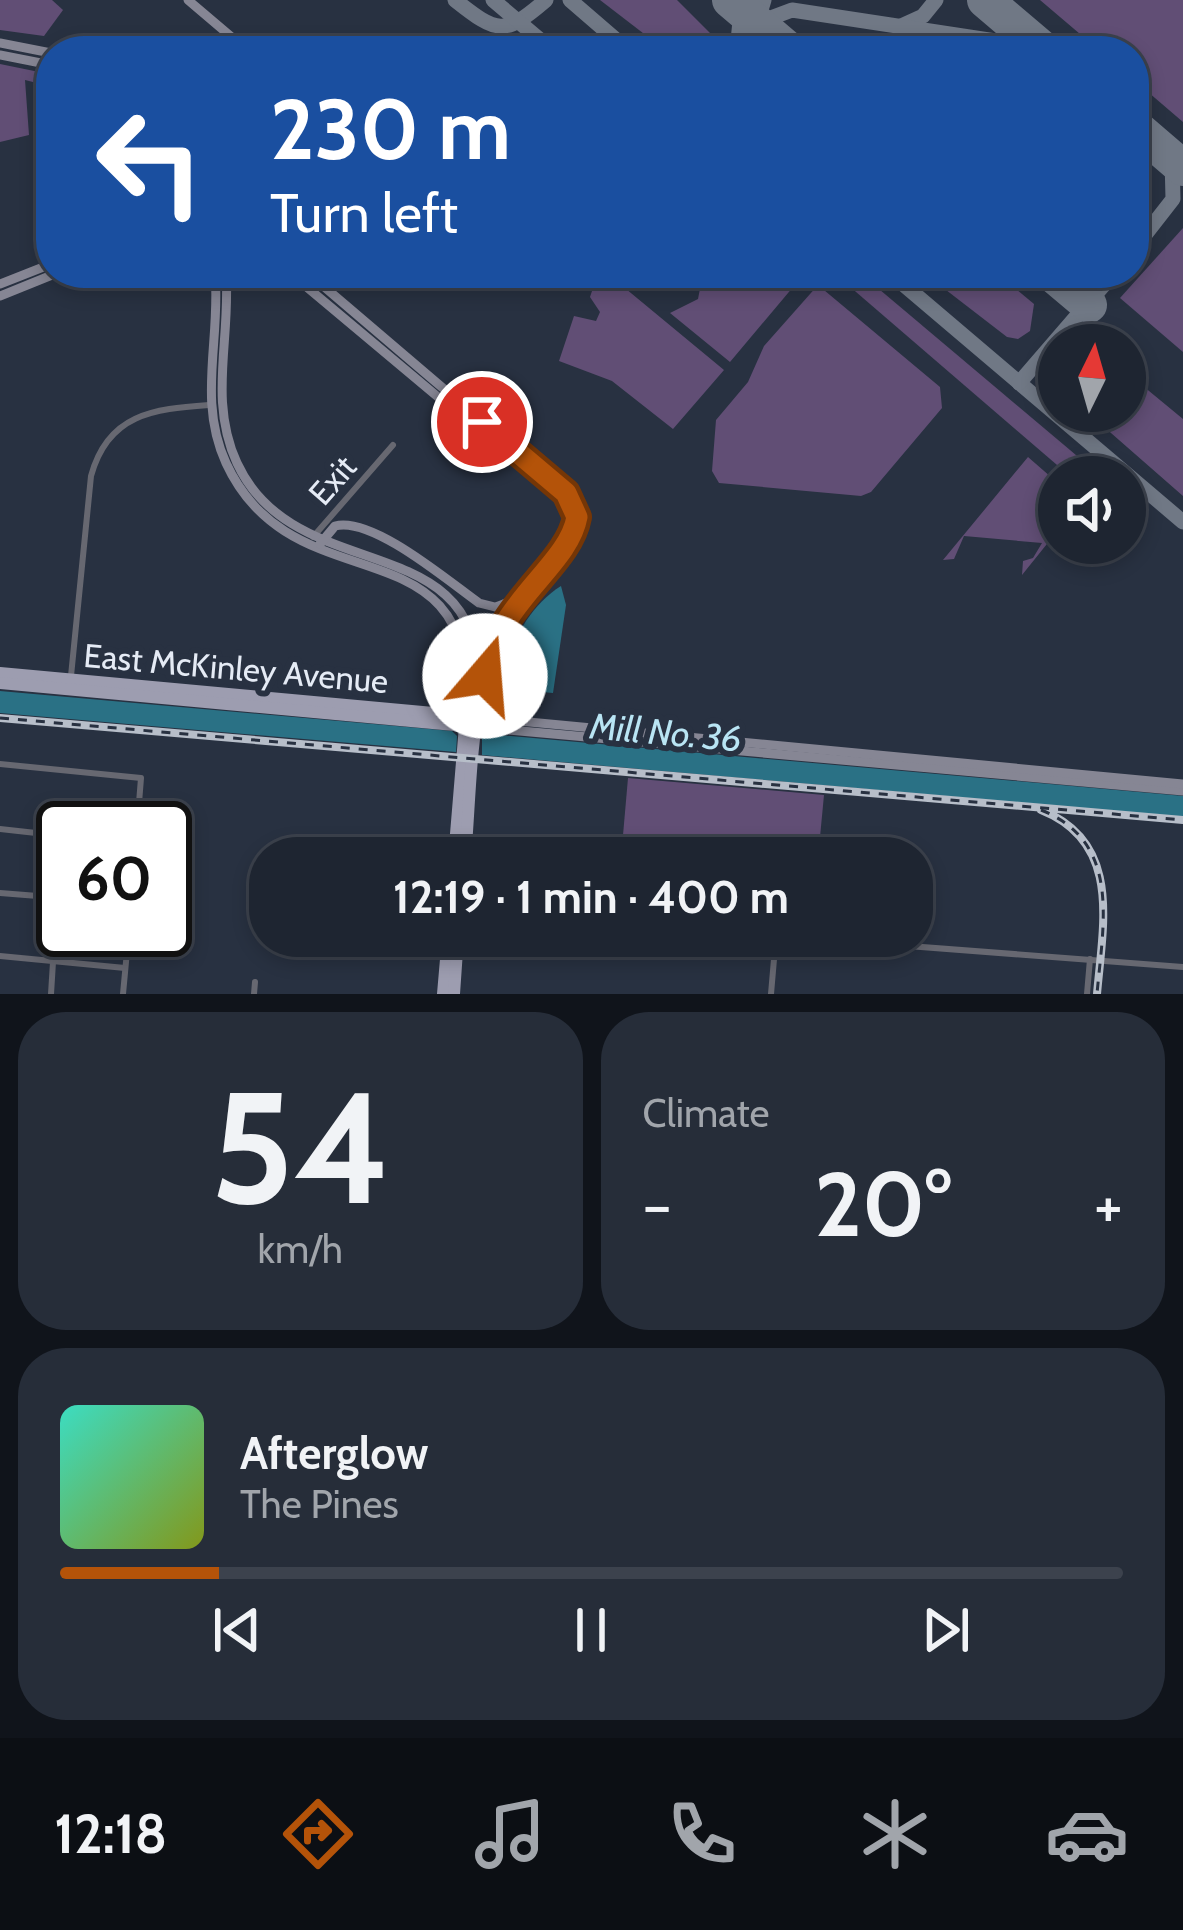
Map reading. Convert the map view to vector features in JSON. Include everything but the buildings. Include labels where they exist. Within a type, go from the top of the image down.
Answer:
[{"type":"main road","points":[[188,0],[230,36]]},
{"type":"main road","points":[[0,43],[36,50]]},
{"type":"main road","points":[[0,55],[36,62]]},
{"type":"main road","points":[[0,284],[36,270]]},
{"type":"main road","points":[[0,296],[36,281]]},
{"type":"main road","points":[[214,288],[209,405],[216,439],[239,487],[274,526],[314,543],[406,567],[450,600],[477,658],[457,837]]},
{"type":"main road","points":[[225,288],[220,403],[238,466]]},
{"type":"main road","points":[[309,288],[566,493],[577,517],[567,541],[527,588],[496,636],[470,733],[466,837]]},
{"type":"main road","points":[[325,288],[452,403]]},
{"type":"main road","points":[[209,405],[238,466],[274,513],[314,543]]},
{"type":"main road","points":[[335,512],[484,605],[504,605],[527,588]]},
{"type":"main road","points":[[314,543],[340,524],[370,531]]},
{"type":"main road","name":"East McKinley Avenue","points":[[2,680],[71,680],[321,703],[470,733],[873,753],[961,761],[1004,771]]},
{"type":"main road","name":"East McKinley Avenue","points":[[2,680],[470,733],[1183,788]]},
{"type":"main road","points":[[243,705],[321,703]]},
{"type":"main road","points":[[807,758],[873,753]]},
{"type":"main road","points":[[880,764],[888,758],[961,761]]},
{"type":"main road","points":[[446,957],[448,994]]},
{"type":"main road","points":[[448,994],[454,957]]},
{"type":"street","points":[[71,680],[90,482],[99,452],[111,434],[140,414],[209,405]]},
{"type":"street","name":"Exit","points":[[314,543],[393,445]]},
{"type":"street","points":[[0,764],[141,778],[139,801]]},
{"type":"street","points":[[0,829],[36,833]]},
{"type":"street","points":[[0,892],[36,895]]},
{"type":"street","points":[[933,947],[1183,967]]},
{"type":"street","points":[[0,956],[125,968]]},
{"type":"street","points":[[123,994],[126,957]]},
{"type":"street","points":[[771,994],[775,957]]},
{"type":"street","points":[[1087,994],[1090,959]]},
{"type":"street","points":[[51,994],[53,961]]},
{"type":"street","points":[[254,994],[255,982]]},
{"type":"shaded area","points":[[0,0],[52,0],[63,10],[44,36],[0,30]]},
{"type":"shaded area","points":[[600,0],[677,0],[713,36],[647,36]]},
{"type":"shaded area","points":[[1040,0],[1183,0],[1183,122],[1149,93],[1149,36],[1082,36]]},
{"type":"shaded area","points":[[0,64],[36,71],[36,83],[25,80],[29,135],[0,142]]},
{"type":"shaded area","points":[[1183,228],[1183,352],[1120,298],[1129,288],[1149,288],[1149,266]]},
{"type":"shaded area","points":[[593,288],[625,288],[724,370],[673,429],[612,381],[559,361],[574,316],[596,321],[600,312],[590,297]]},
{"type":"shaded area","points":[[700,288],[792,288],[730,362],[670,313],[698,299]]},
{"type":"shaded area","points":[[815,288],[822,288],[940,387],[942,408],[871,492],[861,496],[719,483],[712,471],[716,420],[748,382],[764,346]]},
{"type":"shaded area","points":[[851,288],[878,288],[1038,423],[1038,432],[1049,432],[1077,456],[1047,456]]},
{"type":"shaded area","points":[[943,288],[1015,288],[1034,304],[1030,331],[1018,339],[1007,337]]},
{"type":"shaded area","points":[[1146,388],[1183,419],[1183,496],[1146,464],[1146,456],[1137,456],[1110,432],[1146,432]]},
{"type":"shaded area","points":[[1028,457],[1038,466],[1038,543],[964,536],[954,559],[943,560]]},
{"type":"shaded area","points":[[1038,550],[1038,555],[1022,575],[1023,561],[1033,558]]},
{"type":"shaded area","points":[[628,778],[824,795],[820,837],[623,837]]},
{"type":"water","points":[[561,586],[566,605],[553,693],[507,689],[520,630],[538,605]]},
{"type":"water","points":[[0,691],[452,731],[457,736],[456,752],[0,713]]},
{"type":"water","points":[[487,734],[1183,796],[1183,817],[482,755],[482,738]]},
{"type":"taxiway","points":[[455,0],[481,19],[501,26],[520,20],[546,0]]},
{"type":"taxiway","points":[[493,0],[535,36]]},
{"type":"taxiway","points":[[570,0],[612,36]]},
{"type":"taxiway","points":[[728,0],[740,21],[738,36]]},
{"type":"taxiway","points":[[757,23],[764,0]]},
{"type":"taxiway","points":[[901,26],[923,16],[936,0]]},
{"type":"taxiway","points":[[746,36],[757,23],[792,10],[963,36]]},
{"type":"taxiway","points":[[1149,230],[1173,199],[1172,159]]},
{"type":"taxiway","points":[[908,288],[1183,522]]},
{"type":"taxiway","points":[[1019,383],[1101,288]]},
{"type":"runway","points":[[730,0],[772,36]]},
{"type":"runway","points":[[985,0],[1027,36]]},
{"type":"runway","points":[[1149,139],[1183,168]]},
{"type":"runway","points":[[1069,288],[1089,305]]},
{"type":"railway","points":[[0,718],[1183,820]]},
{"type":"railway","points":[[1041,810],[1067,824],[1085,842],[1096,864],[1103,913],[1097,994]]},
{"type":"route","points":[[482,422],[566,493],[577,517],[567,541],[502,622],[485,676]]},
{"type":"water label","name":"Mill No. 36","points":[[666,732]]}]
